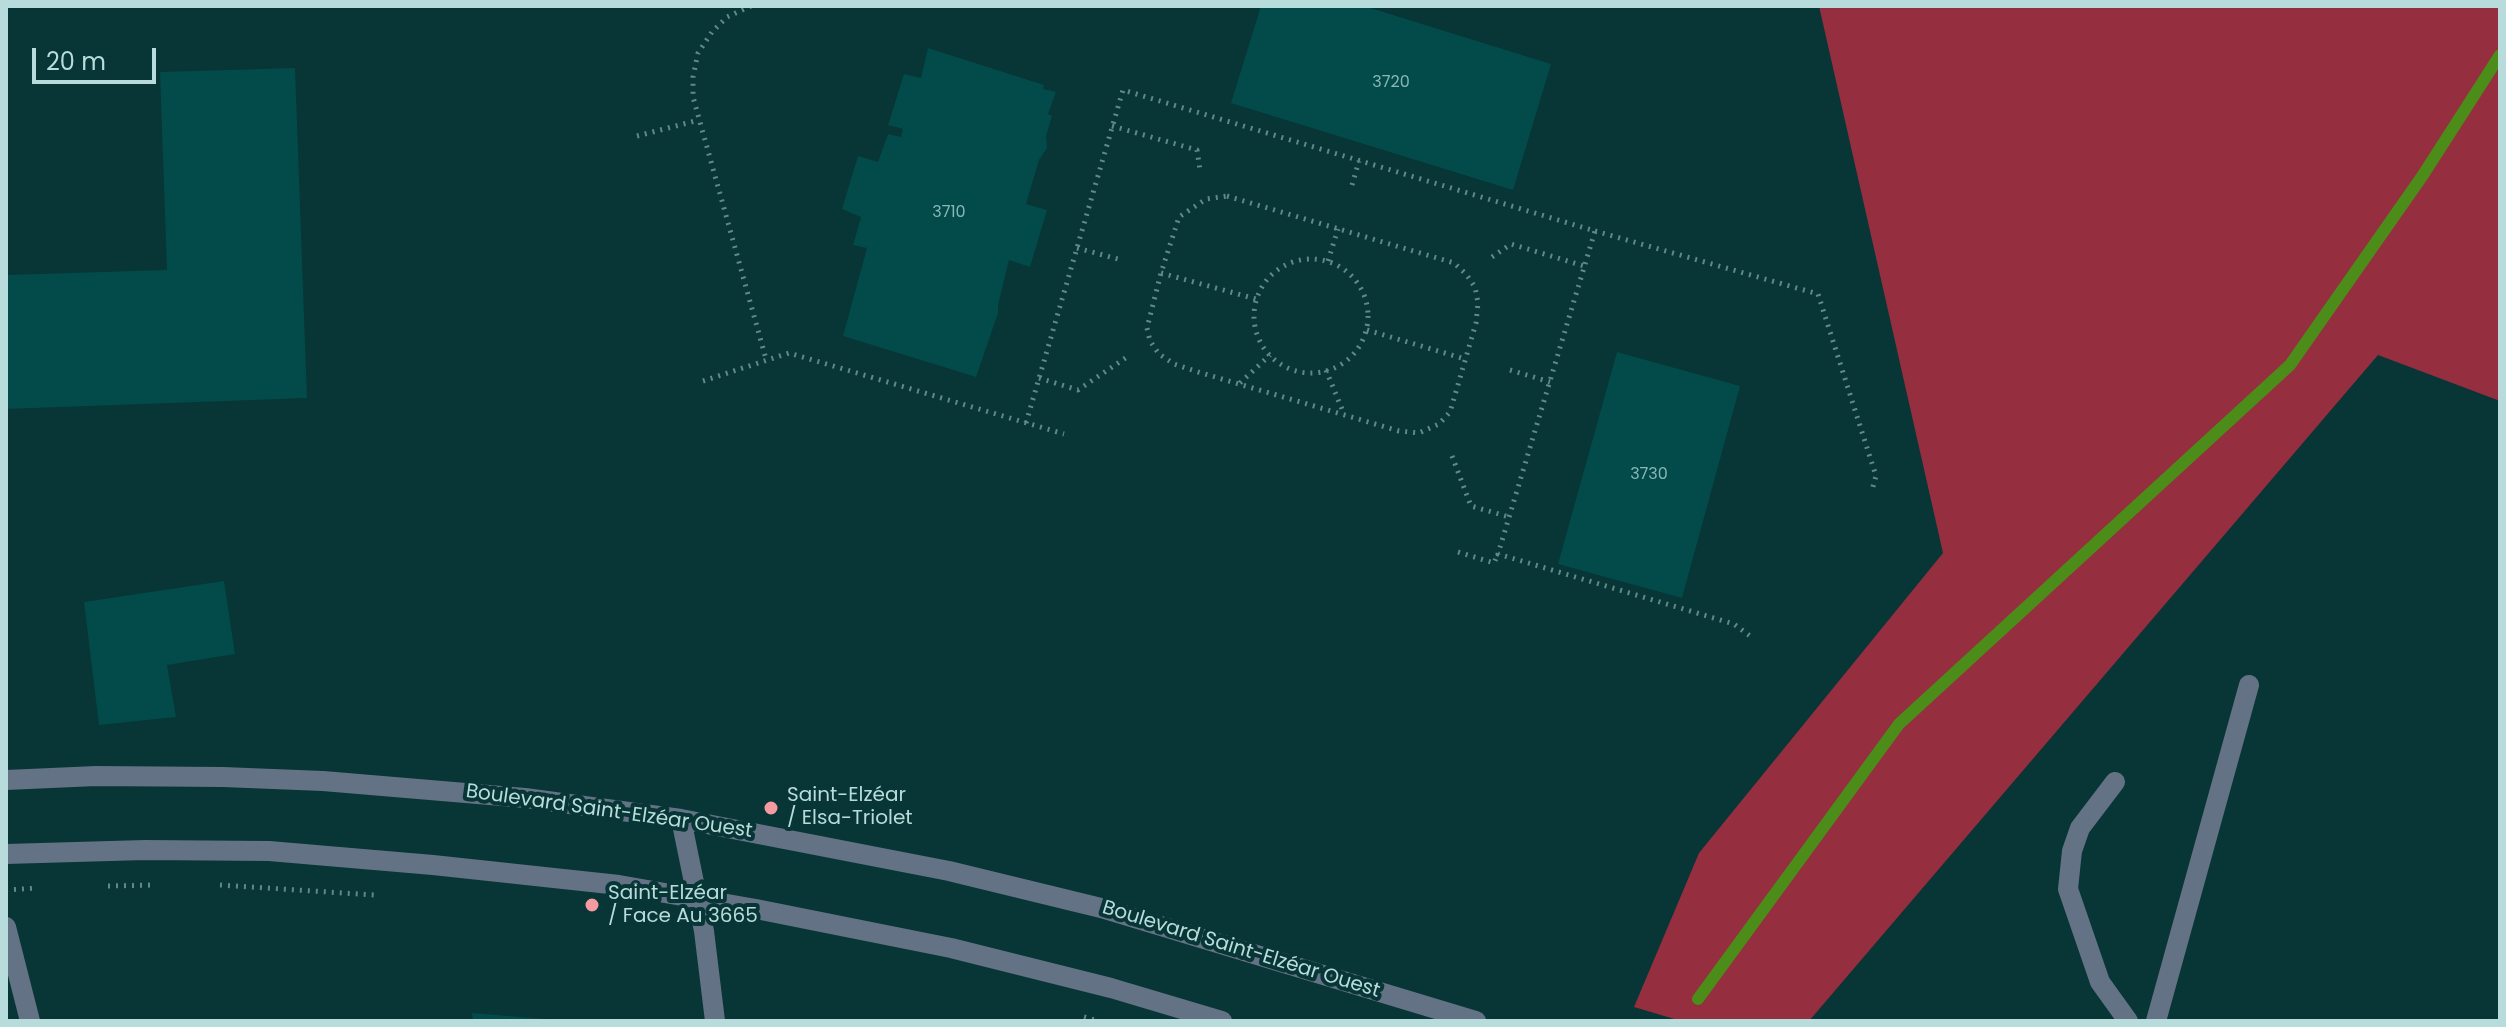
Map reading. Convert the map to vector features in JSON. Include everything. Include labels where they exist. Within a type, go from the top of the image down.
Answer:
[{"type":"street","points":[[2156,1021],[2249,685]]},
{"type":"street","name":"Boulevard Saint-Elzéar Ouest","points":[[6,780],[192,776],[323,781],[525,798],[681,819],[921,865],[1072,901],[1274,958],[1476,1021]]},
{"type":"street","points":[[2115,782],[2080,828],[2072,851],[2068,889],[2100,982],[2128,1021]]},
{"type":"street","points":[[681,819],[709,962],[715,1021]]},
{"type":"street","points":[[6,854],[145,850],[269,851],[619,885],[951,948],[1111,988],[1222,1021]]},
{"type":"street","points":[[6,927],[30,1021]]},
{"type":"path","points":[[751,6],[727,17],[712,32],[698,53],[693,87],[699,120],[766,359]]},
{"type":"path","points":[[1026,423],[1123,90],[1818,294],[1876,476],[1872,490]]},
{"type":"path","points":[[637,136],[699,120]]},
{"type":"path","points":[[1112,126],[1197,150],[1200,170]]},
{"type":"path","points":[[1352,185],[1359,161]]},
{"type":"path","points":[[1227,196],[1454,263],[1475,287],[1478,303],[1476,323],[1450,412],[1439,424],[1419,433],[1399,431],[1174,364],[1159,354],[1150,341],[1147,328],[1161,273],[1179,217],[1206,199],[1227,196]]},
{"type":"path","points":[[1328,261],[1338,229]]},
{"type":"path","points":[[1458,552],[1494,563],[1498,554],[1595,231]]},
{"type":"path","points":[[1492,257],[1511,244],[1584,266]]},
{"type":"path","points":[[1077,248],[1118,259]]},
{"type":"path","points":[[1309,258],[1328,261],[1345,270],[1359,284],[1367,302],[1367,330],[1351,357],[1335,368],[1315,373],[1296,371],[1270,355],[1257,335],[1254,317],[1256,299],[1264,283],[1276,270],[1292,261],[1309,258]]},
{"type":"path","points":[[1161,273],[1256,299]]},
{"type":"path","points":[[1367,330],[1465,359]]},
{"type":"path","points":[[703,381],[789,353],[1064,434]]},
{"type":"path","points":[[1239,384],[1270,355]]},
{"type":"path","points":[[1039,378],[1078,390],[1127,357]]},
{"type":"path","points":[[1326,370],[1345,415]]},
{"type":"path","points":[[1510,370],[1550,382]]},
{"type":"path","points":[[1452,456],[1471,506],[1509,517]]},
{"type":"path","points":[[1498,554],[1734,624],[1750,636]]},
{"type":"path","points":[[99,886],[159,884]]},
{"type":"path","points":[[216,885],[385,895]]},
{"type":"path","points":[[6,890],[39,888]]},
{"type":"shaded area","points":[[1819,6],[2500,6],[2500,401],[2378,355],[1809,1021],[1681,1021],[1634,1007],[1699,853],[1943,553]]},
{"type":"building","points":[[1261,6],[1364,6],[1551,64],[1513,190],[1231,103]]},
{"type":"building","points":[[928,48],[1044,85],[1043,89],[1056,92],[1048,114],[1052,116],[1046,136],[1047,148],[1039,160],[1026,204],[1047,210],[1030,267],[1009,260],[998,313],[976,377],[843,336],[867,248],[853,245],[861,217],[842,209],[858,156],[878,162],[888,134],[901,137],[903,129],[888,125],[904,74],[921,78]]},
{"type":"building","points":[[295,68],[307,398],[6,409],[6,275],[167,270],[160,72]]},
{"type":"building","points":[[1617,352],[1740,386],[1682,598],[1558,564]]},
{"type":"building","points":[[224,581],[235,654],[167,665],[176,717],[99,725],[84,602]]},
{"type":"building","points":[[472,1013],[545,1019],[545,1021],[473,1021]]},
{"type":"waterway","points":[[1698,999],[1899,724],[2290,365],[2423,175],[2500,55]]},
{"type":"place","name":"Saint-Elzéar / Elsa-Triolet","points":[[771,808]]},
{"type":"place","name":"Saint-Elzéar / Face Au 3665","points":[[592,905]]}]
